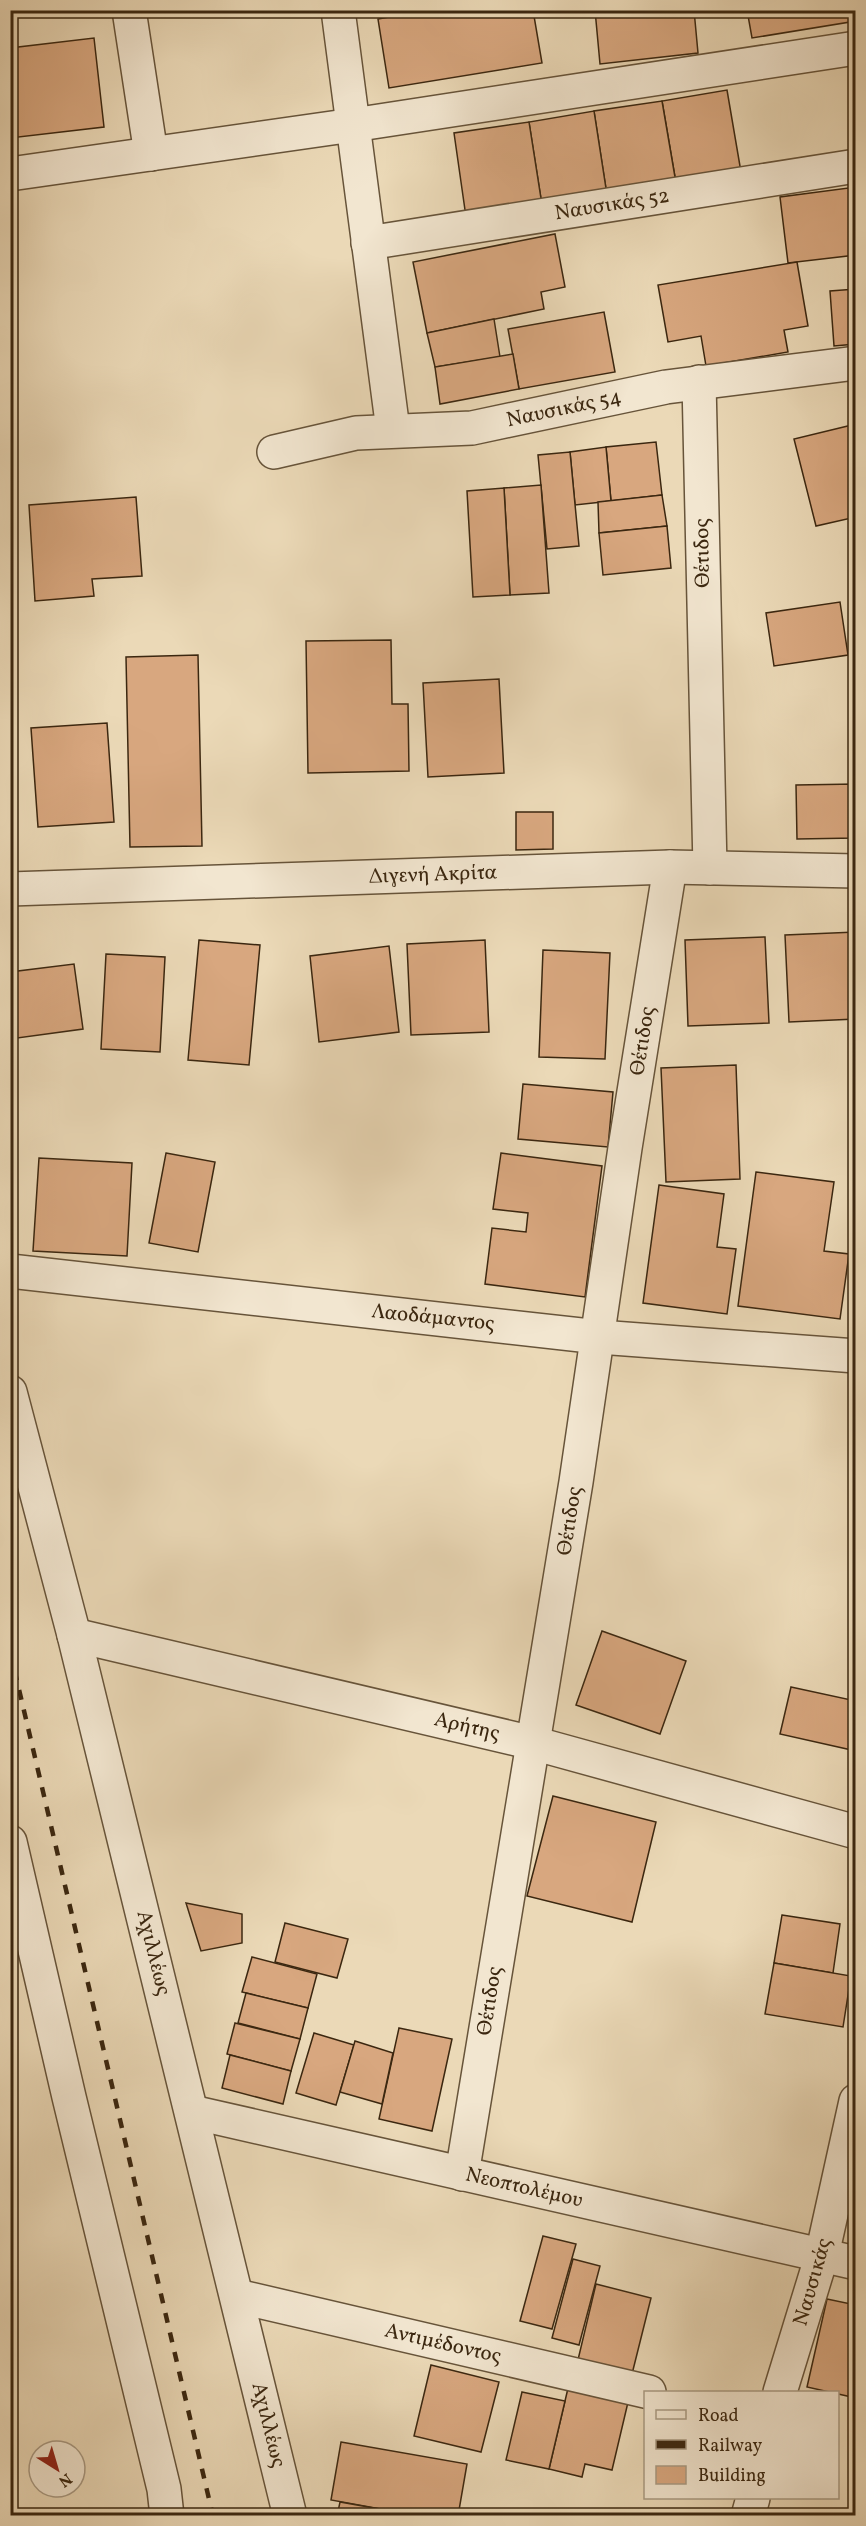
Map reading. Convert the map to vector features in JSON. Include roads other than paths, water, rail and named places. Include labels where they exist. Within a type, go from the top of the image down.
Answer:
[{"type":"street","points":[[129,10],[151,154]]},
{"type":"street","points":[[338,10],[393,430]]},
{"type":"street","points":[[10,174],[353,125],[855,48]]},
{"type":"street","name":"Ναυσικάς 52","points":[[368,243],[855,166]]},
{"type":"street","name":"Ναυσικάς 54","points":[[274,452],[356,434],[393,430],[443,431],[472,428],[666,387],[855,363]]},
{"type":"street","name":"Θέτιδος","points":[[699,382],[710,868]]},
{"type":"street","name":"Θέτιδος","points":[[462,2174],[598,1337],[625,1148],[670,867]]},
{"type":"street","name":"Διγενή Ακρίτα","points":[[10,889],[670,867],[855,871]]},
{"type":"street","name":"Λαοδάμαντος","points":[[10,1271],[598,1337],[855,1356]]},
{"type":"street","name":"Αχιλλέως","points":[[10,1392],[74,1635],[290,2516]]},
{"type":"street","name":"Αρήτης","points":[[74,1635],[533,1743],[855,1832]]},
{"type":"street","points":[[10,1842],[161,2478],[167,2516]]},
{"type":"street","name":"Ναυσικάς","points":[[780,2391],[822,2255],[855,2100]]},
{"type":"street","name":"Νεοπτολέμου","points":[[192,2112],[855,2263]]},
{"type":"street","name":"Αντιμέδοντος","points":[[237,2296],[645,2391]]},
{"type":"street","points":[[748,2516],[753,2499]]},
{"type":"railway","points":[[10,1651],[213,2516]]}]
